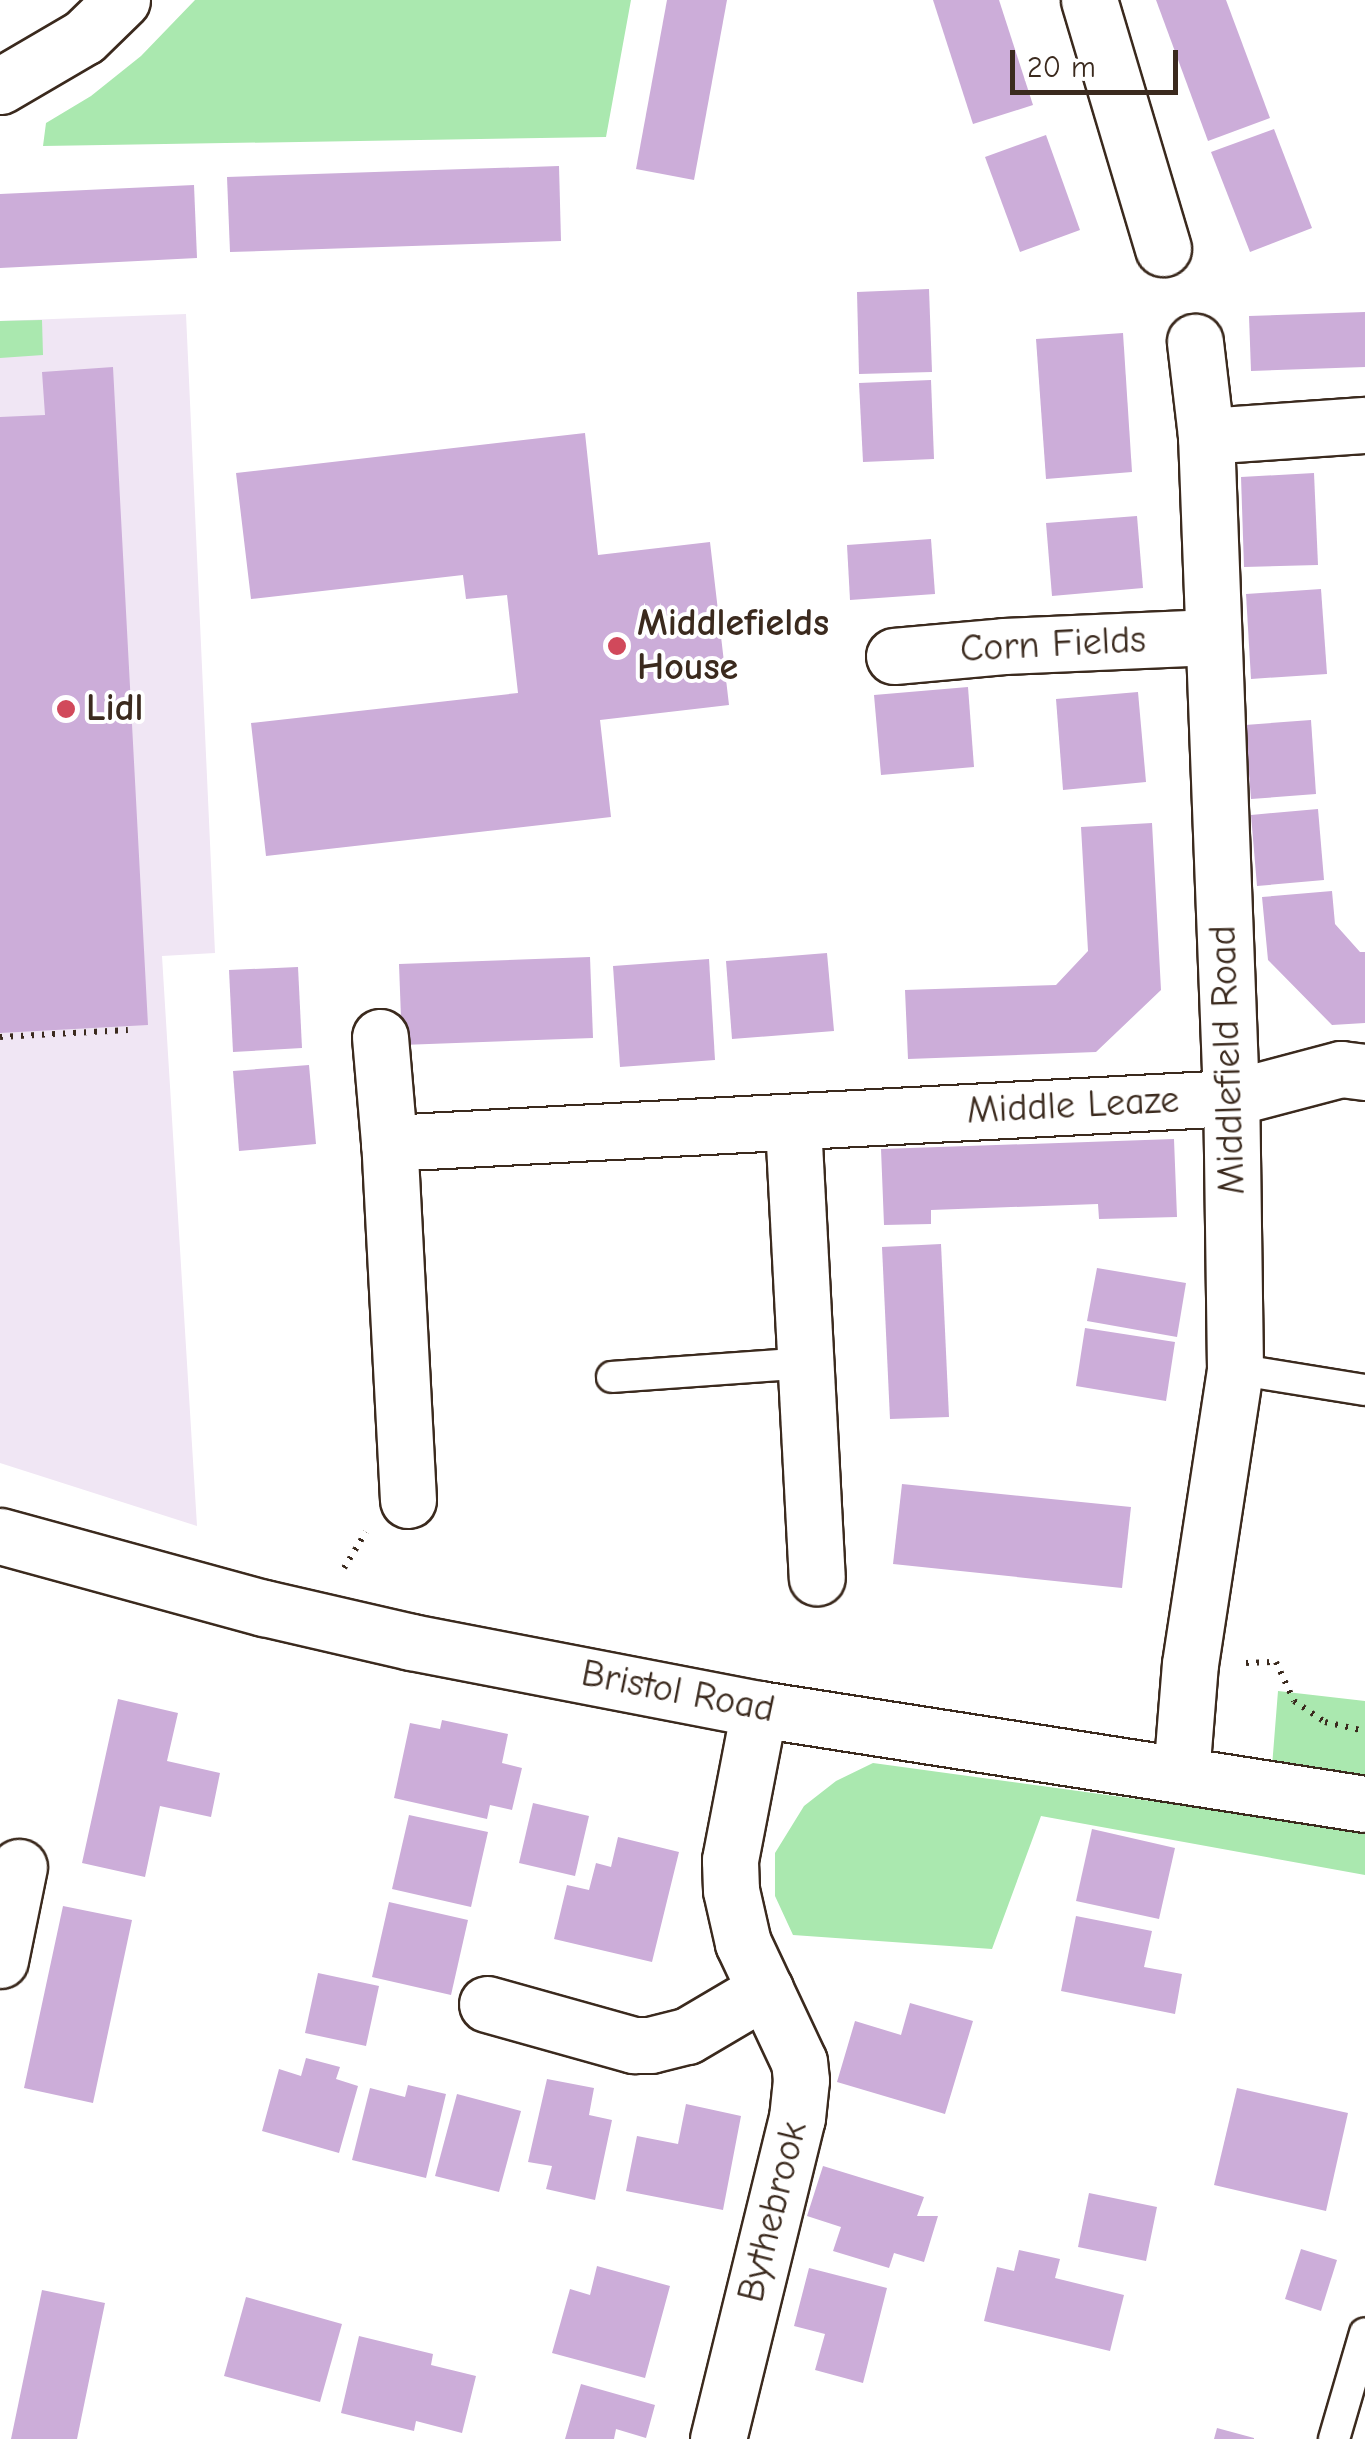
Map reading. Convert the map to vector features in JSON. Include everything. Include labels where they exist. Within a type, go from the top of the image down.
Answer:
[{"type":"street","points":[[0,86],[84,37],[122,0]]},
{"type":"street","points":[[1089,0],[1163,248]]},
{"type":"street","name":"Middlefield Road","points":[[1181,1774],[1190,1664],[1236,1369],[1231,1098],[1206,436],[1195,342]]},
{"type":"street","points":[[1206,436],[1365,425]]},
{"type":"street","name":"Corn Fields","points":[[894,656],[1004,646],[1212,637]]},
{"type":"street","points":[[380,1037],[408,1500]]},
{"type":"street","name":"Middle Leaze","points":[[389,1143],[1231,1098],[1341,1069],[1365,1072]]},
{"type":"street","points":[[793,1124],[816,1577]]},
{"type":"street","name":"Bristol Road","points":[[0,1536],[264,1608],[411,1642],[759,1708],[1365,1804]]},
{"type":"street","name":"Bythebrook","points":[[718,2439],[800,2099],[799,2062],[743,1943],[730,1876],[759,1708]]},
{"type":"street","points":[[0,1960],[19,1868]]},
{"type":"street","points":[[487,2004],[634,2045],[650,2045],[687,2036],[765,1990]]},
{"type":"lane","points":[[612,1377],[806,1363]]},
{"type":"lane","points":[[1236,1369],[1365,1390]]},
{"type":"lane","points":[[1334,2439],[1365,2333]]},
{"type":"path","points":[[0,1037],[128,1030]]},
{"type":"path","points":[[1190,1664],[1276,1662],[1294,1701],[1325,1722],[1365,1731]]},
{"type":"shaded area","points":[[186,314],[215,953],[162,956],[197,1526],[0,1463],[0,321]]},
{"type":"green space","points":[[195,0],[631,0],[606,137],[43,146],[46,123],[91,96],[141,56]]},
{"type":"green space","points":[[42,320],[43,355],[0,358],[0,321]]},
{"type":"green space","points":[[1278,1691],[1365,1701],[1365,1875],[1041,1816],[992,1949],[793,1935],[775,1896],[775,1853],[804,1806],[836,1781],[873,1763],[1268,1817]]},
{"type":"building","points":[[667,0],[727,0],[694,180],[636,169]]},
{"type":"building","points":[[933,0],[999,0],[1033,105],[973,124]]},
{"type":"building","points":[[1156,0],[1226,0],[1270,118],[1208,141]]},
{"type":"building","points":[[1274,129],[1312,228],[1250,252],[1211,152]]},
{"type":"building","points":[[1046,135],[1080,230],[1020,252],[985,157]]},
{"type":"building","points":[[559,166],[561,241],[230,252],[227,177]]},
{"type":"building","points":[[194,185],[197,258],[0,268],[0,194]]},
{"type":"building","points":[[929,289],[932,372],[859,374],[857,292]]},
{"type":"building","points":[[1365,312],[1365,367],[1251,371],[1249,316]]},
{"type":"building","points":[[1123,333],[1132,472],[1046,479],[1036,339]]},
{"type":"building","name":"Lidl","points":[[113,367],[148,1025],[0,1033],[0,417],[45,415],[42,372]]},
{"type":"building","points":[[931,380],[934,459],[863,462],[859,383]]},
{"type":"building","name":"Middlefields House","points":[[585,433],[598,555],[710,542],[729,705],[600,720],[611,817],[266,856],[251,723],[518,693],[507,595],[466,599],[463,575],[251,599],[236,473]]},
{"type":"building","points":[[1314,473],[1318,565],[1244,567],[1241,477]]},
{"type":"building","points":[[1137,516],[1143,588],[1052,596],[1046,523]]},
{"type":"building","points":[[931,539],[935,594],[850,600],[847,545]]},
{"type":"building","points":[[1321,589],[1327,674],[1251,679],[1246,594]]},
{"type":"building","points":[[968,687],[974,767],[881,775],[874,695]]},
{"type":"building","points":[[1138,692],[1146,782],[1063,790],[1056,699]]},
{"type":"building","points":[[1311,720],[1316,794],[1251,799],[1245,725]]},
{"type":"building","points":[[1318,809],[1324,880],[1257,886],[1251,815]]},
{"type":"building","points":[[1152,823],[1161,990],[1096,1052],[908,1059],[905,990],[1056,985],[1088,951],[1081,827]]},
{"type":"building","points":[[1332,891],[1335,924],[1360,952],[1365,952],[1365,1023],[1332,1025],[1268,960],[1262,897]]},
{"type":"building","points":[[827,953],[834,1031],[732,1039],[726,961]]},
{"type":"building","points":[[590,957],[593,1038],[402,1045],[399,964]]},
{"type":"building","points":[[709,959],[715,1060],[620,1067],[613,966]]},
{"type":"building","points":[[298,967],[302,1048],[233,1052],[229,970]]},
{"type":"building","points":[[309,1065],[316,1144],[239,1151],[233,1071]]},
{"type":"building","points":[[1174,1139],[1177,1217],[1099,1219],[1098,1204],[931,1210],[931,1224],[884,1225],[881,1149]]},
{"type":"building","points":[[941,1244],[949,1417],[890,1419],[882,1247]]},
{"type":"building","points":[[1097,1268],[1186,1283],[1177,1337],[1087,1321]]},
{"type":"building","points":[[1085,1328],[1175,1342],[1166,1401],[1076,1386]]},
{"type":"building","points":[[902,1484],[1131,1507],[1122,1588],[893,1564]]},
{"type":"building","points":[[118,1699],[178,1713],[167,1761],[220,1773],[211,1817],[160,1806],[145,1877],[82,1863]]},
{"type":"building","points":[[442,1720],[508,1734],[502,1763],[522,1768],[512,1810],[490,1805],[487,1819],[394,1798],[410,1723],[440,1729]]},
{"type":"building","points":[[533,1803],[589,1816],[575,1876],[519,1863]]},
{"type":"building","points":[[409,1815],[488,1832],[471,1907],[392,1889]]},
{"type":"building","points":[[1092,1829],[1175,1848],[1159,1919],[1076,1901]]},
{"type":"building","points":[[618,1837],[679,1852],[652,1962],[554,1939],[567,1885],[589,1890],[596,1863],[611,1867]]},
{"type":"building","points":[[389,1902],[468,1920],[451,1995],[372,1977]]},
{"type":"building","points":[[63,1906],[132,1920],[93,2103],[24,2088]]},
{"type":"building","points":[[1076,1916],[1152,1931],[1144,1967],[1182,1974],[1175,2014],[1061,1991]]},
{"type":"building","points":[[318,1973],[379,1986],[366,2046],[305,2033]]},
{"type":"building","points":[[910,2003],[973,2021],[945,2114],[837,2082],[855,2021],[901,2035]]},
{"type":"building","points":[[306,2058],[340,2067],[336,2079],[358,2086],[339,2153],[262,2131],[279,2069],[301,2076]]},
{"type":"building","points":[[547,2079],[594,2088],[589,2115],[612,2120],[595,2200],[546,2189],[552,2166],[528,2162]]},
{"type":"building","points":[[408,2085],[446,2094],[426,2178],[352,2160],[370,2088],[405,2097]]},
{"type":"building","points":[[1237,2088],[1348,2113],[1326,2211],[1214,2185]]},
{"type":"building","points":[[457,2094],[521,2111],[499,2192],[435,2176]]},
{"type":"building","points":[[686,2104],[741,2116],[723,2210],[626,2191],[637,2136],[678,2144]]},
{"type":"building","points":[[823,2166],[924,2197],[917,2216],[938,2216],[924,2262],[894,2253],[889,2268],[833,2251],[841,2227],[807,2216]]},
{"type":"building","points":[[1089,2193],[1157,2207],[1146,2261],[1078,2247]]},
{"type":"building","points":[[1301,2249],[1337,2260],[1321,2311],[1285,2299]]},
{"type":"building","points":[[1019,2250],[1060,2259],[1055,2278],[1124,2295],[1110,2351],[984,2321],[997,2267],[1014,2271]]},
{"type":"building","points":[[597,2266],[670,2286],[645,2378],[552,2353],[570,2289],[590,2295]]},
{"type":"building","points":[[809,2268],[887,2288],[863,2383],[815,2370],[825,2334],[794,2326]]},
{"type":"building","points":[[42,2290],[105,2303],[77,2439],[11,2439]]},
{"type":"building","points":[[246,2297],[342,2324],[320,2402],[224,2376]]},
{"type":"building","points":[[359,2336],[433,2354],[431,2365],[476,2376],[462,2433],[416,2421],[414,2431],[341,2413]]},
{"type":"building","points":[[581,2384],[655,2405],[646,2438],[616,2429],[614,2439],[565,2439]]},
{"type":"building","points":[[1217,2428],[1254,2438],[1254,2439],[1214,2439]]},
{"type":"place","name":"Middlefields House","points":[[617,646]]},
{"type":"place","name":"Lidl","points":[[66,709]]}]
